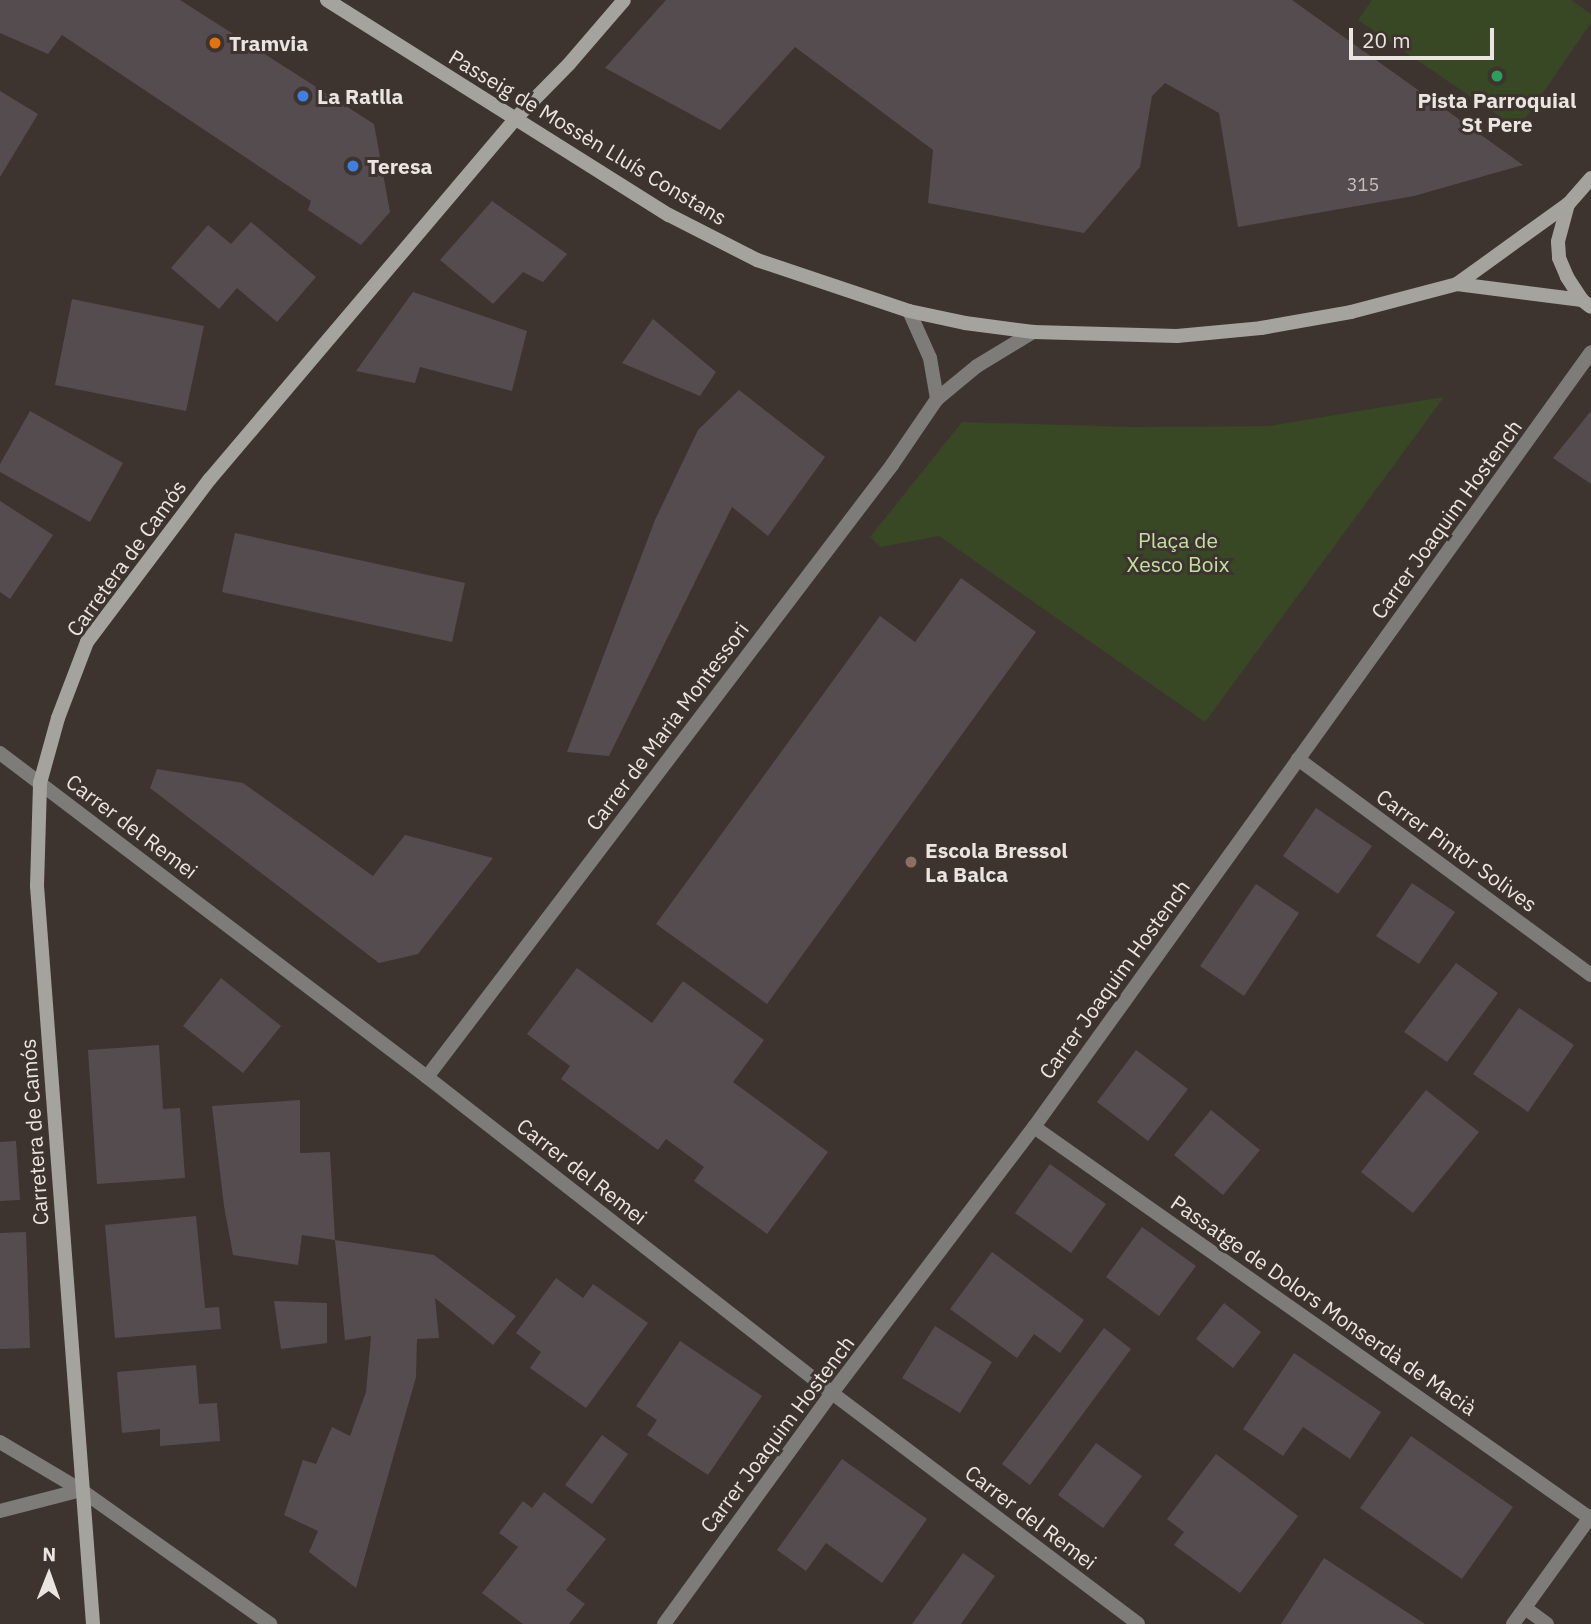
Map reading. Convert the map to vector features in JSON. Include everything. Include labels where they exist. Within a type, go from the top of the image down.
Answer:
[{"type":"street","name":"Passeig de Mossèn Lluís Constans","points":[[327,0],[669,215],[757,260],[909,311],[1034,332],[1177,336],[1261,328],[1351,312],[1457,285]]},
{"type":"street","name":"Carretera de Camós","points":[[93,1624],[37,886],[40,783],[58,718],[87,642],[210,478],[514,120],[569,64],[624,0]]},
{"type":"street","points":[[1457,285],[1568,204],[1591,178]]},
{"type":"street","points":[[1568,204],[1558,242],[1559,258],[1586,304]]},
{"type":"street","points":[[1457,285],[1586,304]]},
{"type":"street","points":[[909,311],[930,358],[937,399]]},
{"type":"street","name":"Carrer de Maria Montessori","points":[[427,1077],[892,465],[937,399],[977,366],[1034,332]]},
{"type":"street","name":"Carrer Joaquim Hostench","points":[[664,1624],[832,1393],[1034,1126],[1591,352]]},
{"type":"street","name":"Carrer del Remei","points":[[0,753],[427,1077],[832,1393],[1138,1624]]},
{"type":"street","name":"Carrer Pintor Solives","points":[[1298,759],[1591,975]]},
{"type":"street","name":"Passatge de Dolors Monserdà de Macià","points":[[1034,1126],[1590,1517]]},
{"type":"street","points":[[0,1442],[81,1490],[270,1624]]},
{"type":"street","points":[[0,1511],[81,1490]]},
{"type":"street","points":[[1513,1624],[1590,1517]]},
{"type":"street","points":[[1525,1608],[1547,1624]]},
{"type":"green space","name":"Pista Parroquial St Pere","points":[[1372,0],[1571,0],[1591,14],[1591,23],[1518,129],[1358,20]]},
{"type":"green space","name":"Plaça de Xesco Boix","points":[[1444,397],[1205,722],[939,536],[881,547],[870,537],[962,422],[1133,427],[1269,426]]},
{"type":"building","points":[[0,0],[180,0],[374,124],[390,212],[361,245],[308,210],[311,201],[62,35],[48,54],[0,33]]},
{"type":"building","points":[[666,0],[1292,0],[1523,165],[1414,196],[1238,227],[1219,113],[1165,83],[1152,96],[1140,167],[1084,233],[928,203],[933,150],[795,47],[720,130],[605,68]]},
{"type":"building","points":[[0,91],[38,114],[0,177]]},
{"type":"building","points":[[492,201],[567,254],[543,282],[523,272],[493,304],[440,260]]},
{"type":"building","points":[[251,222],[316,277],[277,322],[237,288],[219,309],[171,268],[208,225],[231,244]]},
{"type":"building","points":[[413,292],[527,331],[512,391],[420,367],[415,383],[356,371]]},
{"type":"building","points":[[72,299],[204,326],[186,411],[55,385]]},
{"type":"building","points":[[653,319],[716,372],[700,396],[622,363]]},
{"type":"building","points":[[739,390],[825,457],[768,536],[732,507],[609,756],[567,752],[655,520],[698,430]]},
{"type":"building","points":[[30,411],[123,463],[90,522],[0,472],[0,464]]},
{"type":"building","points":[[1591,411],[1591,484],[1553,458]]},
{"type":"building","points":[[0,501],[53,535],[10,599],[0,592]]},
{"type":"building","points":[[235,533],[465,583],[452,642],[222,592]]},
{"type":"building","points":[[961,578],[1036,632],[767,1004],[656,924],[880,616],[915,642]]},
{"type":"building","points":[[157,769],[243,783],[373,876],[405,835],[493,858],[418,954],[379,963],[150,788]]},
{"type":"building","points":[[1316,808],[1372,846],[1338,894],[1283,856]]},
{"type":"building","points":[[1412,883],[1455,912],[1419,964],[1376,936]]},
{"type":"building","points":[[1256,884],[1299,913],[1244,996],[1200,966]]},
{"type":"building","points":[[1456,963],[1498,993],[1447,1062],[1404,1032]]},
{"type":"building","points":[[577,968],[652,1023],[683,981],[764,1040],[733,1082],[828,1152],[767,1234],[694,1181],[704,1167],[666,1139],[658,1150],[561,1079],[570,1066],[527,1034]]},
{"type":"building","points":[[221,978],[281,1026],[243,1073],[183,1026]]},
{"type":"building","points":[[1519,1008],[1574,1045],[1528,1112],[1473,1074]]},
{"type":"building","points":[[159,1045],[163,1109],[180,1108],[185,1178],[97,1184],[88,1050]]},
{"type":"building","points":[[1136,1050],[1188,1089],[1148,1141],[1097,1102]]},
{"type":"building","points":[[1426,1090],[1479,1132],[1413,1213],[1361,1172]]},
{"type":"building","points":[[300,1100],[300,1153],[330,1152],[335,1240],[302,1235],[298,1265],[233,1255],[212,1106]]},
{"type":"building","points":[[1211,1110],[1260,1150],[1223,1195],[1174,1155]]},
{"type":"building","points":[[16,1141],[20,1200],[0,1201],[0,1142]]},
{"type":"building","points":[[1050,1164],[1106,1204],[1071,1253],[1015,1213]]},
{"type":"building","points":[[196,1216],[205,1308],[219,1307],[221,1329],[115,1338],[105,1225]]},
{"type":"building","points":[[1142,1227],[1196,1266],[1159,1316],[1106,1277]]},
{"type":"building","points":[[26,1232],[30,1348],[0,1349],[0,1233]]},
{"type":"building","points":[[335,1240],[434,1255],[516,1316],[493,1345],[435,1298],[439,1338],[417,1339],[416,1377],[356,1588],[309,1552],[318,1531],[284,1515],[303,1460],[316,1464],[332,1427],[350,1436],[366,1392],[371,1336],[345,1340]]},
{"type":"building","points":[[992,1252],[1084,1320],[1060,1353],[1034,1334],[1017,1358],[950,1309]]},
{"type":"building","points":[[556,1278],[583,1298],[593,1284],[648,1323],[586,1408],[530,1368],[541,1352],[516,1333]]},
{"type":"building","points":[[274,1301],[327,1303],[327,1343],[281,1349]]},
{"type":"building","points":[[1224,1303],[1261,1332],[1233,1368],[1196,1339]]},
{"type":"building","points":[[935,1326],[992,1362],[960,1413],[902,1378]]},
{"type":"building","points":[[1104,1328],[1131,1349],[1030,1485],[1002,1464]]},
{"type":"building","points":[[680,1341],[762,1396],[708,1475],[647,1435],[657,1420],[636,1406]]},
{"type":"building","points":[[1294,1353],[1381,1412],[1350,1459],[1303,1427],[1283,1456],[1243,1429]]},
{"type":"building","points":[[196,1365],[199,1404],[217,1403],[220,1441],[160,1446],[160,1429],[122,1433],[117,1372]]},
{"type":"building","points":[[602,1435],[628,1454],[592,1504],[565,1485]]},
{"type":"building","points":[[1411,1436],[1513,1507],[1462,1579],[1360,1508]]},
{"type":"building","points":[[1096,1443],[1142,1476],[1103,1528],[1058,1495]]},
{"type":"building","points":[[1216,1454],[1298,1516],[1240,1593],[1174,1545],[1184,1532],[1167,1519]]},
{"type":"building","points":[[842,1459],[927,1519],[882,1583],[826,1543],[806,1571],[777,1550]]},
{"type":"building","points":[[544,1492],[606,1539],[566,1590],[585,1604],[569,1624],[523,1624],[482,1593],[518,1547],[499,1533],[523,1501],[532,1508]]},
{"type":"building","points":[[963,1553],[995,1576],[961,1624],[912,1624]]},
{"type":"building","points":[[1324,1558],[1425,1624],[1281,1624]]},
{"type":"place","name":"Tramvia","points":[[215,43]]},
{"type":"place","name":"Pista Parroquial St Pere","points":[[1497,76]]},
{"type":"place","name":"La Ratlla","points":[[303,96]]},
{"type":"place","name":"Teresa","points":[[353,166]]},
{"type":"place","name":"Escola Bressol La Balca","points":[[911,862]]}]
